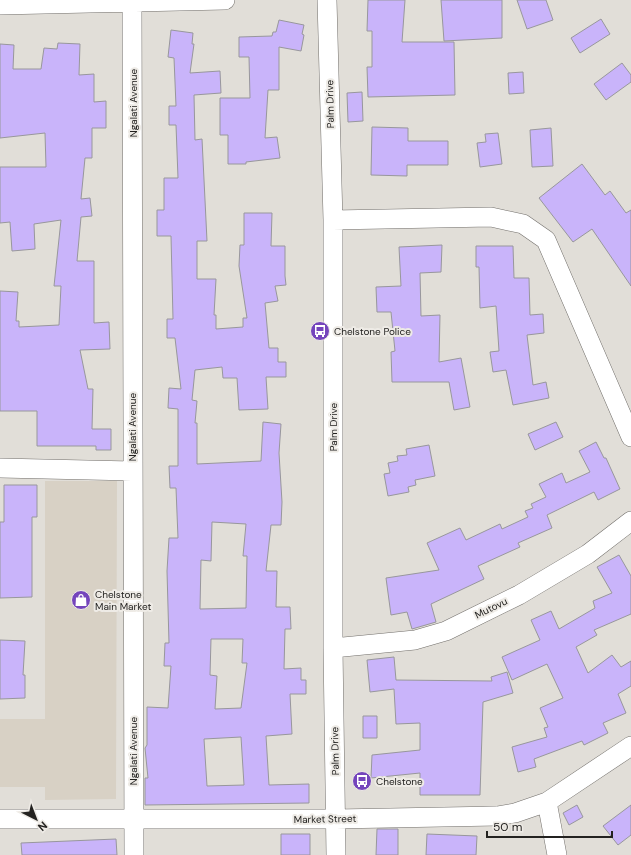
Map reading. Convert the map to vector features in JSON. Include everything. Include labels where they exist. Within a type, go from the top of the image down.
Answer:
[{"type":"street","points":[[0,5],[225,0]]},
{"type":"street","name":"Palm Drive","points":[[328,0],[333,220],[333,648],[336,855]]},
{"type":"street","name":"Ngalati Avenue","points":[[133,2],[132,471],[134,855]]},
{"type":"street","points":[[333,220],[491,217],[523,224],[546,240],[631,437]]},
{"type":"street","points":[[0,468],[132,471]]},
{"type":"street","name":"Mutovu","points":[[333,648],[415,640],[446,631],[519,595],[588,554],[631,521]]},
{"type":"street","name":"Market Street","points":[[0,819],[336,819],[497,816],[516,813],[547,802],[631,746]]},
{"type":"street","points":[[547,802],[557,855]]},
{"type":"shaded area","name":"Chelstone Main Market","points":[[45,481],[117,481],[116,799],[45,800],[45,787],[0,787],[0,719],[45,719]]},
{"type":"building","points":[[368,0],[405,0],[402,42],[454,42],[455,95],[368,97],[367,67],[372,67],[372,31],[367,31]]},
{"type":"building","points":[[441,0],[502,0],[502,38],[444,41]]},
{"type":"building","points":[[517,0],[546,0],[553,20],[527,29]]},
{"type":"building","points":[[601,19],[610,34],[580,53],[571,38]]},
{"type":"building","points":[[279,20],[304,25],[301,51],[279,47],[279,90],[268,90],[265,138],[277,137],[280,158],[246,162],[246,164],[228,164],[228,135],[220,135],[220,98],[250,98],[249,57],[239,57],[239,37],[272,36],[273,32],[276,32]]},
{"type":"building","points":[[171,30],[193,33],[192,44],[194,44],[190,73],[220,71],[221,93],[194,95],[195,140],[202,139],[207,241],[197,241],[197,279],[216,279],[214,315],[216,315],[216,329],[243,327],[243,318],[247,318],[239,266],[240,245],[244,245],[244,213],[272,213],[271,246],[285,246],[286,285],[275,286],[278,301],[265,303],[269,348],[278,348],[278,362],[286,362],[286,377],[266,377],[268,409],[239,410],[237,378],[223,378],[222,367],[195,370],[192,400],[197,401],[195,423],[197,423],[197,464],[261,461],[263,422],[281,424],[279,453],[282,502],[281,525],[271,525],[266,571],[277,571],[276,607],[290,607],[291,629],[285,629],[284,669],[301,668],[301,680],[306,680],[306,694],[290,694],[292,734],[266,736],[269,785],[309,784],[309,803],[145,805],[145,778],[148,778],[145,748],[147,745],[147,707],[168,708],[171,666],[164,666],[165,643],[169,643],[167,571],[169,538],[178,538],[176,488],[170,488],[169,466],[178,466],[178,409],[168,408],[169,388],[181,389],[175,338],[167,338],[167,319],[173,319],[171,236],[157,236],[157,210],[164,210],[164,178],[178,178],[176,125],[169,125],[169,106],[176,106],[174,58],[168,57]],"holes":[[[212,522],[246,524],[243,556],[247,556],[246,608],[200,609],[201,560],[211,561]],[[211,639],[243,639],[242,663],[247,663],[241,708],[215,709],[217,676],[210,675]],[[241,737],[244,785],[207,786],[204,739]]]},
{"type":"building","points":[[58,43],[80,44],[79,75],[94,74],[94,102],[106,101],[106,128],[92,128],[92,158],[85,158],[81,199],[90,198],[92,216],[81,217],[77,261],[94,261],[94,323],[109,322],[110,349],[80,350],[88,389],[93,389],[92,429],[111,429],[111,450],[96,450],[96,446],[37,446],[37,411],[0,411],[0,291],[18,292],[16,321],[19,321],[19,327],[59,325],[61,286],[54,286],[61,220],[34,224],[35,249],[12,251],[10,222],[0,223],[0,167],[46,167],[45,133],[0,138],[0,44],[14,45],[13,69],[41,69],[44,48],[57,49]]},
{"type":"building","points":[[622,63],[631,75],[631,82],[606,100],[594,84]]},
{"type":"building","points":[[523,72],[524,93],[509,94],[508,73]]},
{"type":"building","points":[[362,92],[363,121],[348,122],[347,93]]},
{"type":"building","points":[[372,127],[408,128],[408,141],[448,141],[448,165],[407,165],[407,176],[371,175]]},
{"type":"building","points":[[551,128],[553,166],[532,167],[530,130]]},
{"type":"building","points":[[498,133],[502,164],[480,167],[477,143],[486,142],[485,134]]},
{"type":"building","points":[[582,164],[605,195],[610,191],[626,213],[631,210],[631,286],[592,229],[573,242],[539,198]]},
{"type":"building","points":[[442,245],[441,272],[420,273],[421,316],[440,315],[439,362],[461,358],[470,407],[454,410],[449,382],[392,382],[391,352],[395,351],[391,312],[377,312],[376,287],[401,286],[399,247]]},
{"type":"building","points":[[476,246],[513,246],[514,278],[529,278],[530,315],[543,314],[544,333],[527,335],[533,385],[546,382],[549,398],[513,405],[506,370],[493,372],[490,352],[499,351],[496,306],[480,308],[479,267],[476,267]]},
{"type":"building","points":[[556,422],[563,437],[535,450],[528,434]]},
{"type":"building","points":[[596,442],[604,458],[606,458],[620,489],[598,500],[594,492],[547,515],[552,528],[518,543],[520,547],[478,566],[484,579],[431,604],[436,622],[412,629],[407,612],[391,615],[386,578],[439,570],[427,543],[460,528],[466,540],[500,524],[502,529],[528,517],[525,511],[533,508],[531,504],[546,497],[539,484],[562,473],[566,483],[590,472],[579,451]]},
{"type":"building","points":[[429,445],[435,476],[415,480],[416,485],[408,487],[409,492],[388,496],[384,474],[390,473],[388,463],[398,461],[397,456],[407,455],[406,449]]},
{"type":"building","points":[[4,485],[37,485],[37,517],[32,517],[32,597],[0,598],[0,522],[4,522]]},
{"type":"building","points":[[619,555],[631,576],[631,614],[594,630],[597,635],[576,647],[588,673],[612,655],[621,667],[631,661],[631,686],[618,694],[626,713],[603,723],[608,733],[584,745],[582,741],[534,759],[536,767],[518,772],[512,747],[547,737],[544,728],[548,727],[540,708],[563,698],[547,664],[512,680],[502,657],[540,640],[531,620],[551,611],[559,629],[595,608],[593,601],[612,593],[597,567]]},
{"type":"building","points":[[0,640],[25,641],[23,675],[25,675],[25,698],[0,699]]},
{"type":"building","points":[[394,657],[396,680],[492,681],[491,677],[507,672],[513,693],[483,702],[480,795],[420,795],[420,773],[371,778],[372,755],[420,750],[420,723],[396,724],[394,689],[370,692],[367,660]]},
{"type":"building","points":[[363,716],[377,716],[377,738],[363,738]]},
{"type":"building","points":[[577,805],[583,817],[569,825],[563,813]]},
{"type":"building","points":[[631,805],[631,835],[618,845],[603,826]]},
{"type":"building","points":[[377,829],[398,829],[398,855],[376,855]]},
{"type":"building","points":[[281,834],[310,834],[310,855],[281,855]]},
{"type":"building","points":[[427,834],[477,836],[476,855],[426,855]]},
{"type":"building","points":[[116,839],[117,855],[22,855],[21,843]]},
{"type":"place","name":"Chelstone Police","points":[[320,331]]},
{"type":"place","name":"Chelstone Main Market","points":[[81,600]]},
{"type":"place","name":"Chelstone","points":[[362,781]]}]
